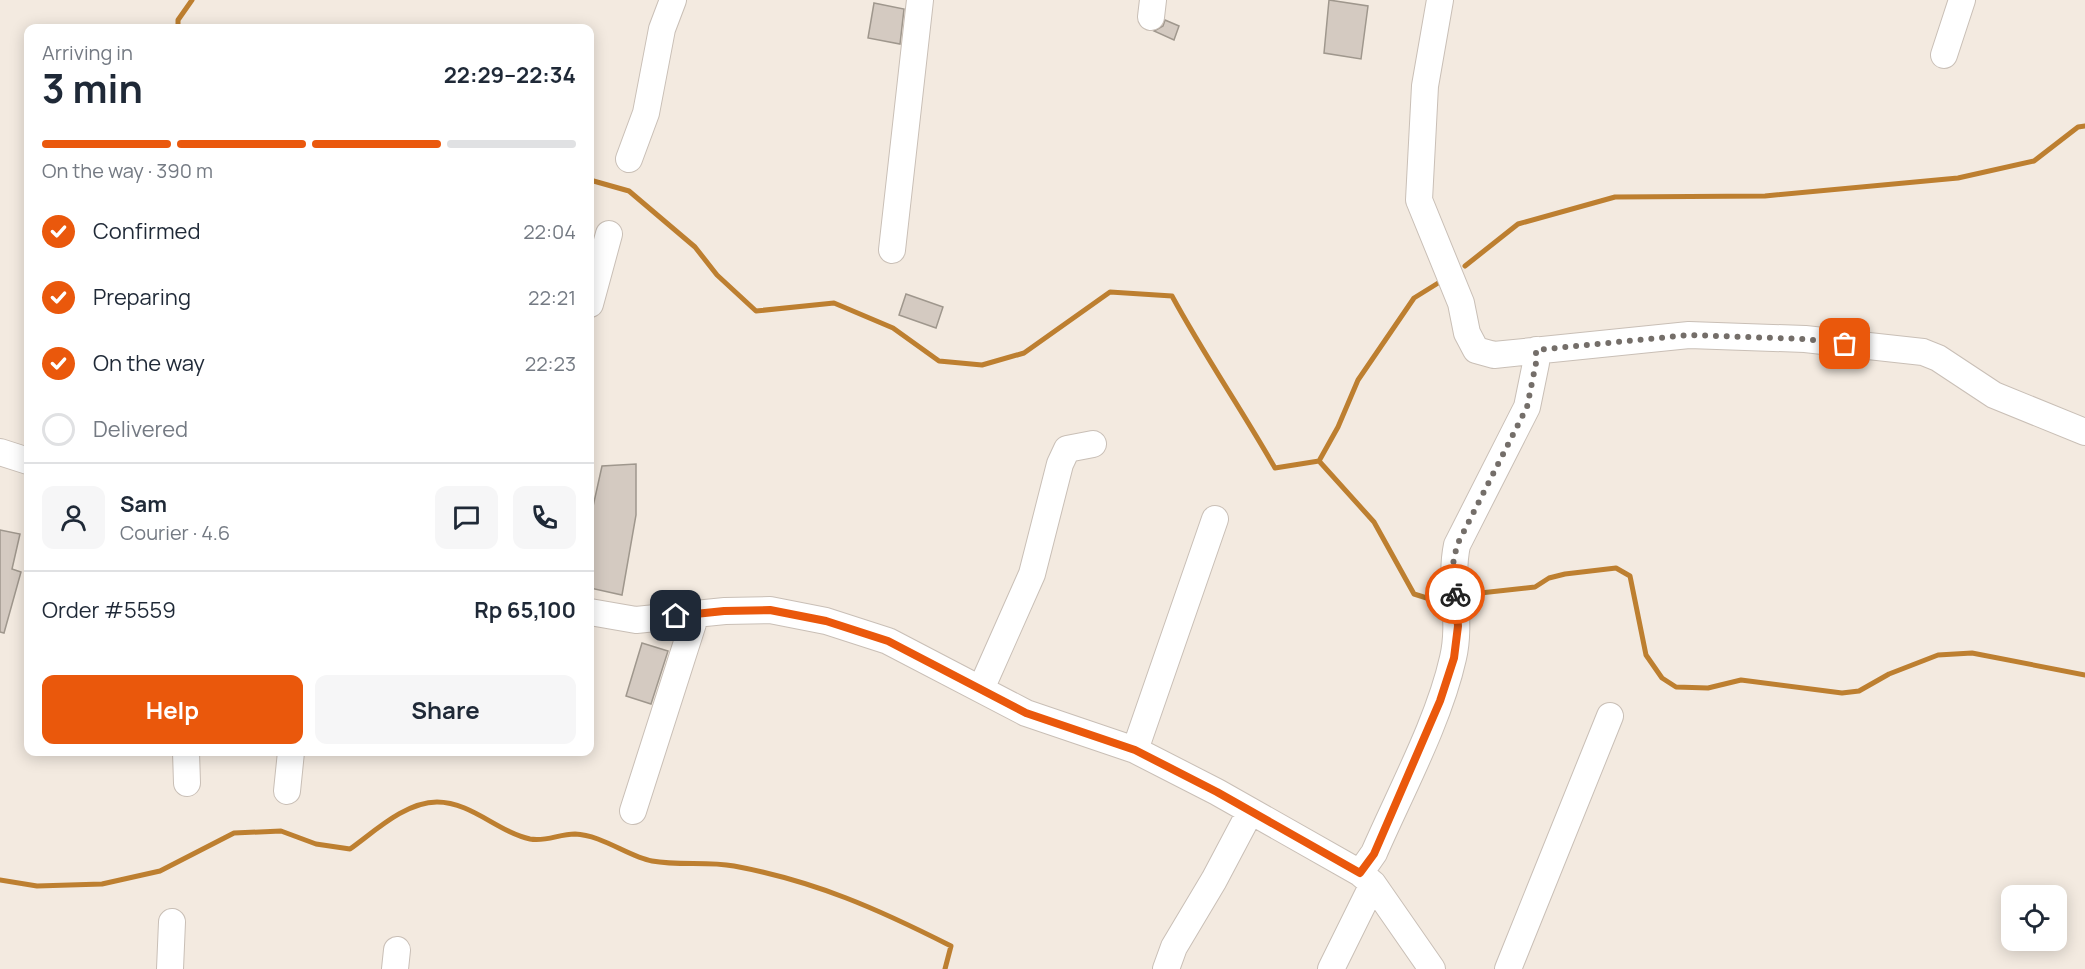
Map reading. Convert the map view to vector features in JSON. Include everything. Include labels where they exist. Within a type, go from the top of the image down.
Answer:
[{"type":"street","points":[[629,159],[646,113],[662,29],[674,0]]},
{"type":"street","points":[[892,250],[920,0]]},
{"type":"street","points":[[1440,0],[1425,86],[1419,200],[1461,303],[1467,333],[1476,350],[1494,355],[1689,335],[1805,339],[1923,352],[1938,358],[1994,395],[2085,432]]},
{"type":"street","points":[[1944,56],[1962,0]]},
{"type":"street","points":[[594,289],[609,234]]},
{"type":"street","points":[[1331,969],[1374,854],[1440,701],[1454,658],[1458,626],[1453,564],[1457,545],[1527,407],[1535,372],[1536,350]]},
{"type":"street","points":[[981,689],[1032,574],[1067,449],[1093,444]]},
{"type":"street","points":[[0,452],[24,460]]},
{"type":"street","points":[[1135,750],[1215,519]]},
{"type":"street","points":[[594,613],[636,620],[770,610],[826,621],[888,641],[1026,713],[1135,750],[1217,792],[1366,879],[1432,969]]},
{"type":"street","points":[[633,811],[696,614]]},
{"type":"street","points":[[1508,969],[1610,716]]},
{"type":"street","points":[[186,756],[187,783]]},
{"type":"street","points":[[287,790],[291,756]]},
{"type":"street","points":[[1166,969],[1174,947],[1214,880],[1250,812]]},
{"type":"street","points":[[170,969],[172,922]]},
{"type":"building","points":[[1329,0],[1368,6],[1361,59],[1324,53]]},
{"type":"building","points":[[874,3],[904,9],[900,44],[868,38]]},
{"type":"building","points":[[1165,20],[1179,26],[1174,40],[1154,31],[1163,26]]},
{"type":"building","points":[[906,294],[943,307],[936,328],[899,315]]},
{"type":"building","points":[[636,464],[636,515],[622,595],[594,589],[594,502],[602,466]]},
{"type":"building","points":[[0,530],[20,534],[12,569],[21,572],[4,633],[0,632]]},
{"type":"building","points":[[642,643],[668,651],[651,704],[626,696]]},
{"type":"waterway","points":[[178,24],[178,20],[192,0]]},
{"type":"waterway","points":[[1465,266],[1518,224],[1615,197],[1765,196],[1958,178],[2034,161],[2078,127],[2085,126]]},
{"type":"waterway","points":[[594,181],[629,191],[695,247],[717,275],[756,311],[834,303],[893,328],[939,361],[982,365],[1024,353],[1110,292],[1172,296],[1275,468],[1319,461],[1338,427],[1358,380],[1414,298],[1443,280]]},
{"type":"waterway","points":[[1319,461],[1374,522],[1414,594],[1430,599],[1449,597]]},
{"type":"waterway","points":[[1462,595],[1535,587],[1549,578],[1565,574],[1616,568],[1630,576],[1646,655],[1662,678],[1676,687],[1708,688],[1741,680],[1842,693],[1859,691],[1889,674],[1938,655],[1972,653],[2085,675]]},
{"type":"waterway","points":[[0,880],[37,886],[102,884],[160,871],[234,833],[281,831],[316,844],[350,849],[402,812],[425,803],[449,803],[530,839],[569,834],[585,835],[643,859],[734,866],[819,888],[872,908],[951,946],[945,969]]},
{"type":"way so far","points":[[1455,594],[1453,564],[1457,545],[1527,407],[1536,363],[1536,350],[1689,335],[1740,339],[1805,339],[1845,344]]},
{"type":"route","points":[[676,616],[724,611],[770,610],[826,621],[888,641],[1026,713],[1135,750],[1217,792],[1360,873],[1374,854],[1440,701],[1454,658],[1458,626],[1455,594]]}]
